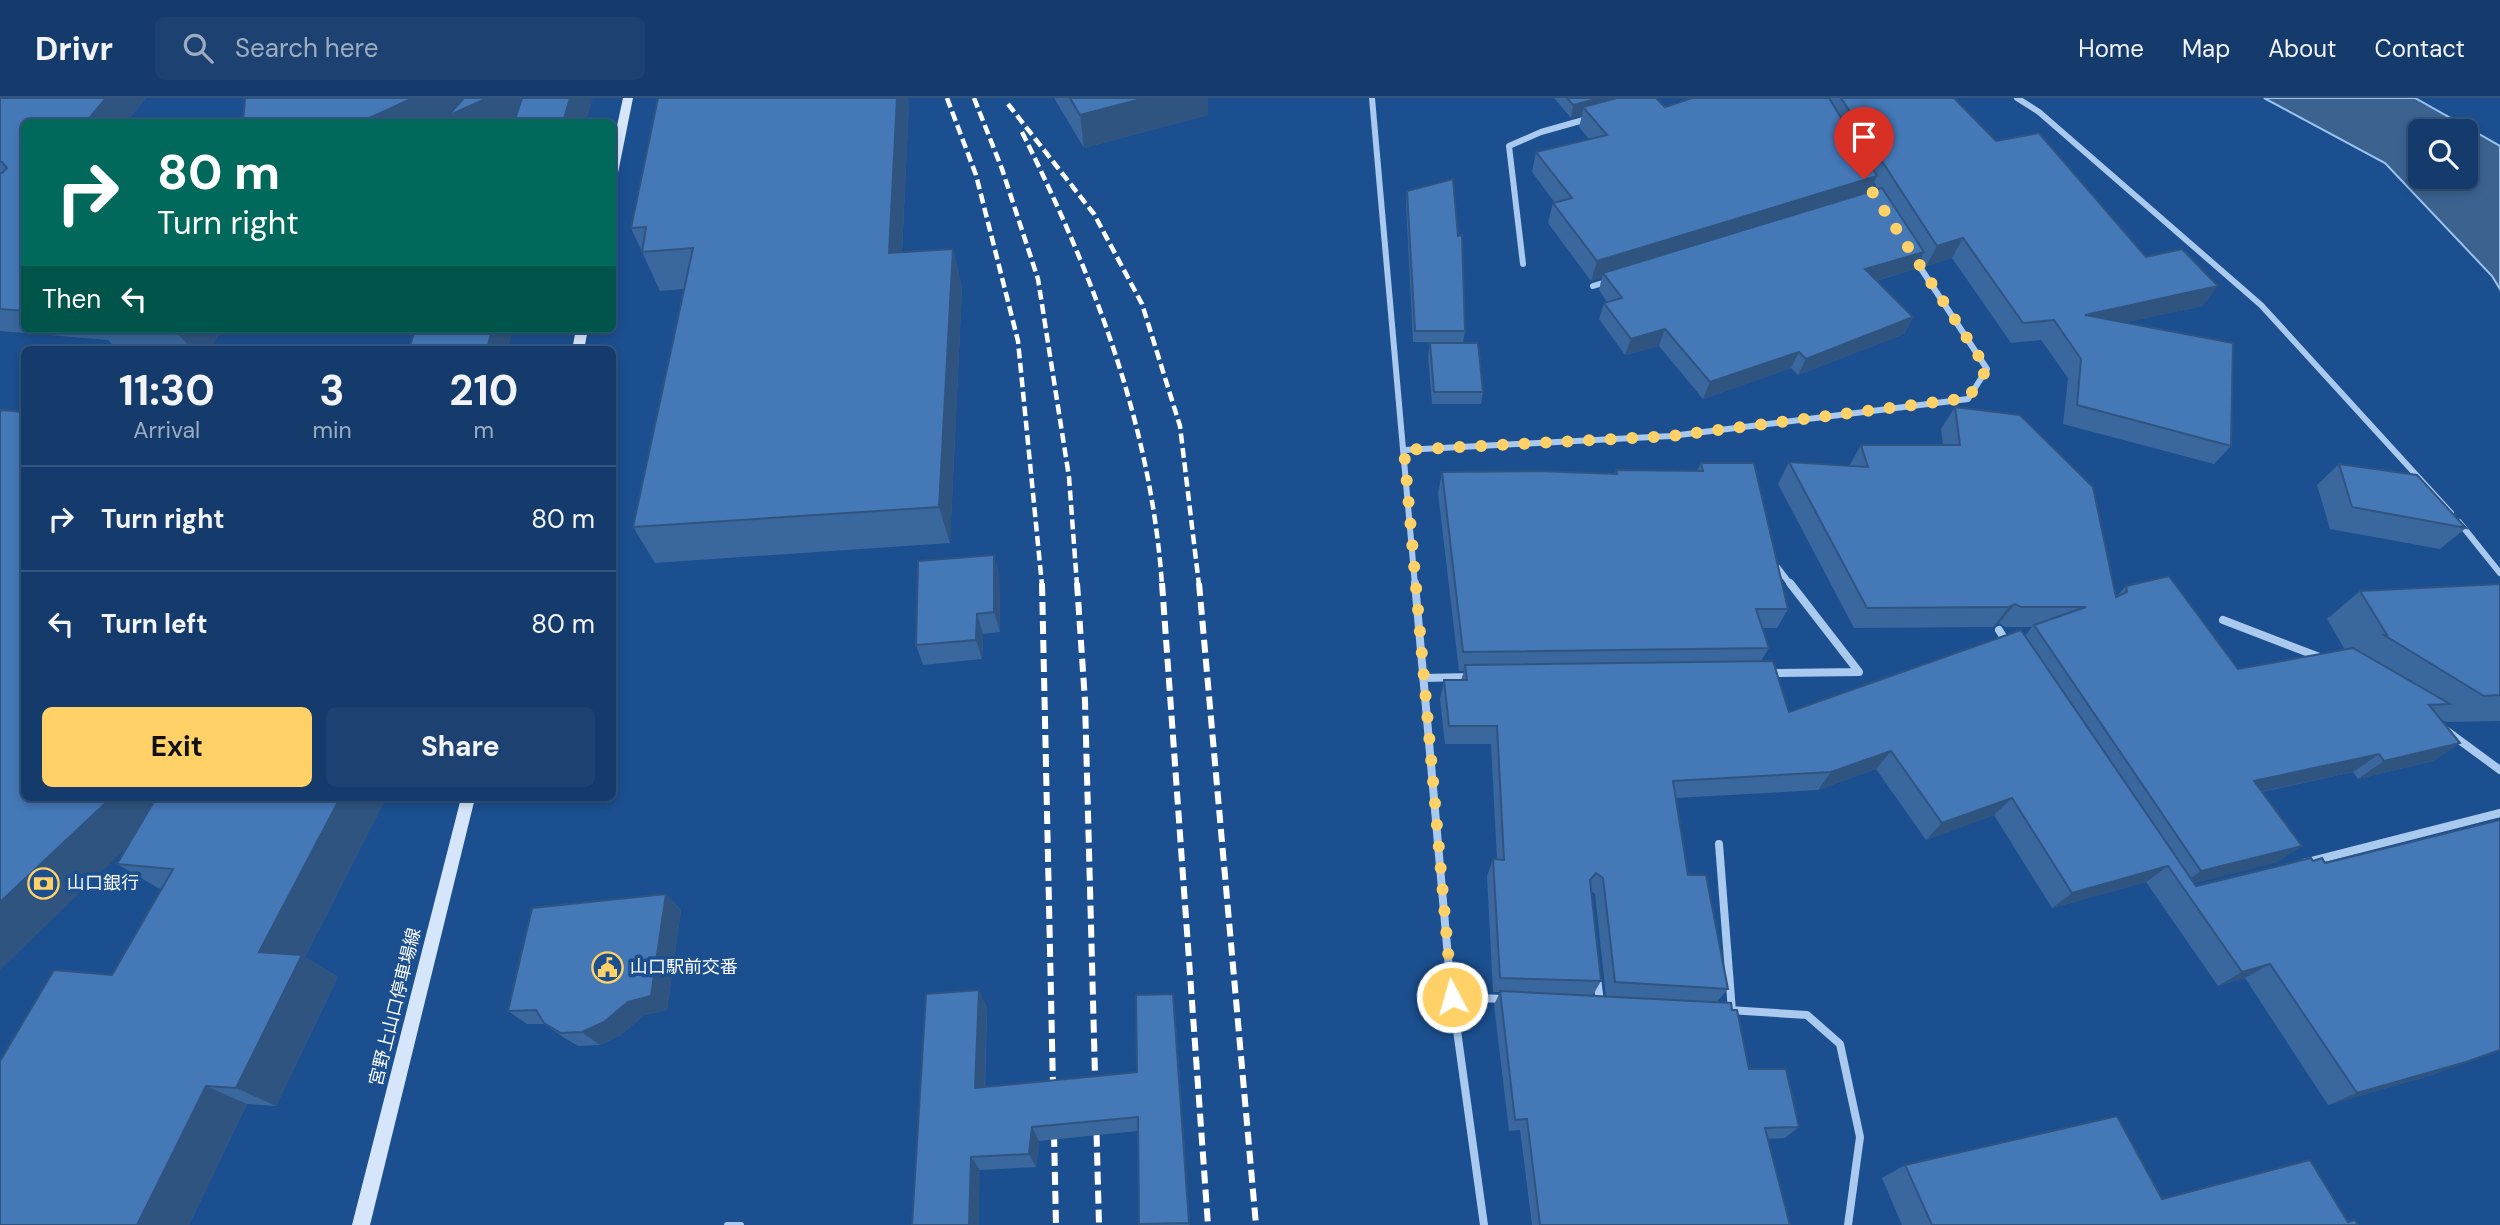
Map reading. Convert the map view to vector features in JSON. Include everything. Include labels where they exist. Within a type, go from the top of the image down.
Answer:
[{"type":"main road","points":[[616,158],[628,98]]},
{"type":"main road","name":"宮野上山口停車場線","points":[[361,1225],[467,801]]},
{"type":"street","points":[[1372,98],[1452,997],[1484,1225]]},
{"type":"street","points":[[2017,98],[2039,112],[2261,304],[2444,503],[2500,573]]},
{"type":"street","points":[[1523,264],[1509,146],[1541,132],[1595,117]]},
{"type":"street","points":[[1404,450],[1671,436],[1968,398],[1987,369],[1906,245]]},
{"type":"street","points":[[1593,286],[1619,278]]},
{"type":"street","points":[[1764,674],[1859,672],[1778,568]]},
{"type":"street","points":[[2222,620],[2334,663]]},
{"type":"street","points":[[1999,631],[2014,653]]},
{"type":"street","points":[[1423,678],[1477,677]]},
{"type":"street","points":[[2441,726],[2500,770]]},
{"type":"street","points":[[2297,864],[2500,813]]},
{"type":"street","points":[[1719,844],[1732,1011]]},
{"type":"street","points":[[1595,962],[1600,1002]]},
{"type":"street","points":[[1452,997],[1519,1000]]},
{"type":"street","points":[[1586,1002],[1613,1003]]},
{"type":"street","points":[[1718,1010],[1807,1015],[1840,1044],[1860,1137],[1848,1225]]},
{"type":"lane","points":[[727,1225],[741,1225]]},
{"type":"water","points":[[2264,98],[2415,98],[2452,119],[2408,119],[2408,187],[2385,163]]},
{"type":"water","points":[[2478,134],[2500,146],[2500,289],[2492,276],[2410,189],[2478,189]]},
{"type":"building","points":[[0,98],[106,98],[88,119],[21,119],[21,311],[0,309],[0,173],[7,168],[0,162]]},
{"type":"building","points":[[245,98],[413,98],[368,119],[243,119]]},
{"type":"building","points":[[464,98],[487,98],[448,116]]},
{"type":"building","points":[[522,98],[570,98],[564,119],[515,119]]},
{"type":"building","points":[[658,98],[897,98],[889,253],[953,249],[939,507],[633,527],[693,248],[642,252],[646,227],[631,228]]},
{"type":"building","points":[[1070,98],[1145,98],[1080,115]]},
{"type":"building","points":[[1567,98],[1600,98],[1573,105]]},
{"type":"building","points":[[1617,98],[1656,98],[1665,107],[1692,98],[1829,98],[1877,176],[1597,261],[1553,203],[1572,198],[1536,152],[1607,135],[1583,107]]},
{"type":"building","points":[[1841,98],[1954,98],[1996,141],[2039,133],[2146,257],[2182,249],[2218,286],[2085,315],[2233,343],[2231,446],[2077,405],[2081,359],[2054,320],[2023,323],[1963,238],[1937,246]]},
{"type":"building","points":[[1453,179],[1458,236],[1462,235],[1465,331],[1415,331],[1407,191]]},
{"type":"building","points":[[1882,188],[1924,252],[1865,269],[1913,317],[1806,359],[1799,352],[1710,382],[1665,329],[1631,339],[1604,303],[1622,298],[1603,273]]},
{"type":"building","points":[[414,333],[491,333],[488,346],[410,346]]},
{"type":"building","points":[[1430,343],[1478,343],[1483,392],[1434,392]]},
{"type":"building","points":[[1955,407],[2020,415],[2093,487],[2116,597],[2127,592],[2126,586],[2169,576],[2238,669],[2353,648],[2450,704],[2429,705],[2460,743],[2384,761],[2379,754],[2254,781],[2302,846],[2201,871],[2034,625],[2086,607],[2021,607],[2015,604],[2009,607],[1867,608],[1789,462],[1868,467],[1861,445],[1960,445]]},
{"type":"building","points":[[0,412],[21,412],[21,801],[108,801],[0,902]]},
{"type":"building","points":[[1701,463],[1754,463],[1788,609],[1756,609],[1769,648],[1463,652],[1442,472],[1617,474],[1616,470],[1703,471]]},
{"type":"building","points":[[2339,464],[2417,475],[2466,528],[2352,507]]},
{"type":"building","points":[[994,555],[994,612],[977,614],[976,640],[916,645],[918,561]]},
{"type":"building","points":[[2500,584],[2500,695],[2484,696],[2384,635],[2387,635],[2360,591]]},
{"type":"building","points":[[2021,630],[2196,886],[2311,858],[2313,861],[2322,858],[2325,863],[2500,820],[2500,1050],[2357,1093],[2270,964],[2242,972],[2168,866],[2072,893],[2012,798],[1942,823],[1891,751],[1831,772],[1673,781],[1688,875],[1706,875],[1728,989],[1615,982],[1603,878],[1596,873],[1590,880],[1601,981],[1500,978],[1493,859],[1504,860],[1497,726],[1449,726],[1444,680],[1467,680],[1465,665],[1773,661],[1789,712]]},
{"type":"building","points":[[154,801],[338,801],[259,952],[302,955],[236,1088],[206,1086],[137,1225],[0,1225],[0,1061],[54,970],[112,975],[173,869],[117,864]]},
{"type":"building","name":"山口駅前交番","points":[[666,894],[651,996],[628,1002],[604,1022],[582,1032],[561,1033],[544,1023],[536,1010],[508,1011],[532,908]]},
{"type":"building","points":[[979,990],[975,1088],[1137,1072],[1136,995],[1173,994],[1189,1223],[1139,1224],[1138,1117],[1032,1127],[1029,1154],[971,1157],[969,1225],[912,1225],[926,994]]},
{"type":"building","points":[[1500,991],[1731,1003],[1732,1010],[1737,1010],[1749,1069],[1786,1069],[1799,1127],[1765,1128],[1790,1225],[1540,1225],[1527,1119],[1515,1120]]},
{"type":"building","points":[[2117,1116],[2162,1199],[2310,1160],[2348,1222],[2355,1220],[2358,1225],[1932,1225],[1905,1165]]},
{"type":"railway","points":[[947,98],[976,175],[1018,341],[1042,585]]},
{"type":"railway","points":[[974,98],[1002,169],[1038,279],[1069,477],[1077,585]]},
{"type":"railway","points":[[1008,104],[1094,214],[1142,304],[1180,426],[1199,585]]},
{"type":"railway","points":[[1022,132],[1095,296],[1132,409],[1156,525],[1162,585]]},
{"type":"railway","points":[[1042,583],[1056,1225]]},
{"type":"railway","points":[[1077,583],[1085,701],[1099,1225]]},
{"type":"railway","points":[[1162,583],[1208,1225]]},
{"type":"railway","points":[[1199,583],[1256,1225]]},
{"type":"place","name":"山口銀行","points":[[44,883]]},
{"type":"place","name":"山口駅前交番","points":[[607,967]]},
{"type":"route","points":[[1452,997],[1404,450],[1671,436],[1968,398],[1987,369],[1864,179]]}]
